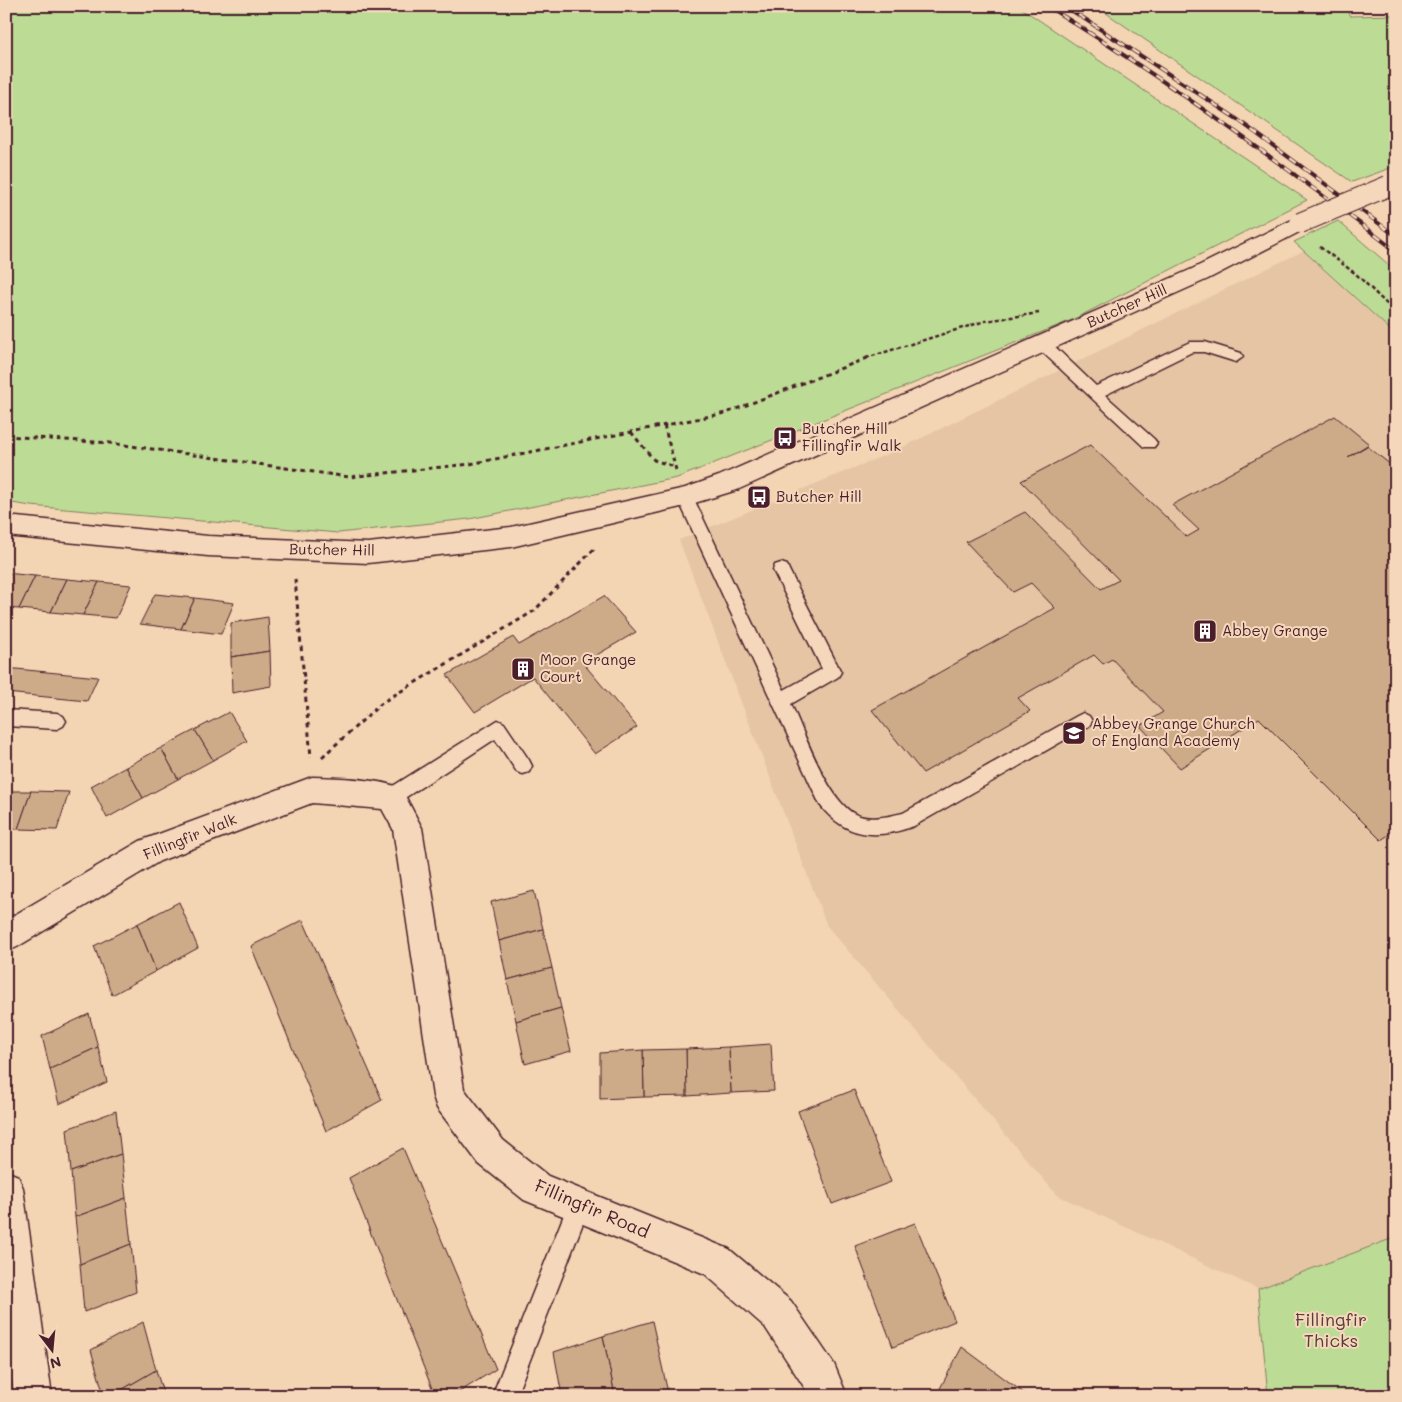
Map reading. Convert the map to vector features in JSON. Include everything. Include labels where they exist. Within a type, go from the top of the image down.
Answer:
[{"type":"street","name":"Butcher Hill","points":[[6,526],[208,546],[377,552],[511,537],[685,497],[728,483],[1200,274],[1297,225],[1392,184]]},
{"type":"street","name":"Fillingfir Walk","points":[[6,937],[150,851],[312,779],[344,791],[391,797]]},
{"type":"street","name":"Fillingfir Road","points":[[391,797],[407,828],[449,1096],[491,1152],[536,1188],[717,1261],[778,1314],[821,1377],[829,1396]]},
{"type":"street","points":[[6,1188],[34,1396]]},
{"type":"lane","points":[[1042,343],[1076,377],[1149,443]]},
{"type":"lane","points":[[1095,393],[1190,347],[1205,347],[1236,357]]},
{"type":"lane","points":[[685,497],[826,799],[846,819],[866,827],[879,828],[907,820],[1083,721]]},
{"type":"lane","points":[[781,570],[832,672],[781,701]]},
{"type":"lane","points":[[6,718],[57,722]]},
{"type":"lane","points":[[391,797],[498,728],[523,766]]},
{"type":"lane","points":[[504,1396],[579,1205]]},
{"type":"path","points":[[1297,225],[1356,274],[1396,313]]},
{"type":"path","points":[[6,436],[110,443],[349,477],[470,464],[726,413],[854,362],[985,322],[1041,312]]},
{"type":"path","points":[[664,425],[685,497]]},
{"type":"path","points":[[631,432],[648,456],[662,466],[675,467]]},
{"type":"path","points":[[312,779],[357,723],[383,702],[501,628],[534,611],[603,539],[620,534],[613,514]]},
{"type":"path","points":[[292,549],[312,779]]},
{"type":"shaded area","name":"Abbey Grange Church of England Academy","points":[[1303,251],[1396,335],[1396,1237],[1258,1289],[1057,1195],[827,926],[679,540],[895,451]]},
{"type":"green space","points":[[6,6],[1018,6],[1307,200],[1072,320],[677,478],[469,519],[338,533],[31,506],[6,502]]},
{"type":"green space","points":[[1096,6],[1344,6],[1350,16],[1396,15],[1396,166],[1352,182]]},
{"type":"green space","points":[[1338,221],[1396,271],[1396,335],[1294,242]]},
{"type":"green space","name":"Fillingfir Thicks","points":[[1396,1237],[1396,1396],[1268,1396],[1258,1289]]},
{"type":"building","name":"Abbey Grange","points":[[1335,416],[1369,444],[1348,457],[1367,446],[1396,469],[1396,830],[1381,840],[1259,718],[1180,768],[1140,726],[1163,712],[1112,659],[1103,664],[1094,655],[1018,698],[1030,711],[923,773],[872,710],[1055,608],[1031,583],[1013,592],[966,542],[1025,512],[1101,589],[1119,580],[1021,481],[1090,445],[1187,537],[1199,530],[1172,505]]},
{"type":"building","points":[[6,573],[35,576],[19,609],[6,608]]},
{"type":"building","points":[[35,576],[67,579],[51,612],[19,609]]},
{"type":"building","points":[[67,579],[99,582],[83,615],[51,612]]},
{"type":"building","points":[[99,582],[131,585],[116,618],[83,615]]},
{"type":"building","points":[[155,594],[195,598],[181,629],[140,624]]},
{"type":"building","name":"Moor Grange Court","points":[[604,596],[636,632],[583,663],[637,727],[595,754],[533,677],[475,712],[447,675],[513,637],[519,645]]},
{"type":"building","points":[[195,598],[234,603],[221,634],[181,629]]},
{"type":"building","points":[[268,617],[270,651],[231,657],[231,623]]},
{"type":"building","points":[[270,651],[271,686],[232,693],[231,657]]},
{"type":"building","points":[[6,668],[98,677],[87,701],[6,693]]},
{"type":"building","points":[[229,712],[247,741],[213,760],[195,730]]},
{"type":"building","points":[[195,730],[213,760],[178,779],[161,748]]},
{"type":"building","points":[[161,748],[178,779],[143,798],[126,767]]},
{"type":"building","points":[[126,767],[143,798],[107,818],[91,786]]},
{"type":"building","points":[[6,791],[31,791],[18,829],[6,829]]},
{"type":"building","points":[[31,791],[69,792],[57,830],[18,829]]},
{"type":"building","points":[[534,891],[543,929],[499,941],[491,902]]},
{"type":"building","points":[[179,902],[198,948],[156,971],[137,924]]},
{"type":"building","points":[[303,920],[382,1100],[326,1131],[251,946]]},
{"type":"building","points":[[137,924],[156,971],[112,995],[94,946]]},
{"type":"building","points":[[543,929],[552,968],[507,980],[499,941]]},
{"type":"building","points":[[552,968],[561,1008],[516,1021],[507,980]]},
{"type":"building","points":[[561,1008],[571,1051],[525,1064],[516,1021]]},
{"type":"building","points":[[89,1014],[98,1047],[50,1069],[42,1036]]},
{"type":"building","points":[[771,1044],[774,1091],[731,1093],[729,1047]]},
{"type":"building","points":[[98,1047],[107,1082],[59,1104],[50,1069]]},
{"type":"building","points":[[729,1047],[731,1093],[687,1096],[686,1049]]},
{"type":"building","points":[[686,1049],[687,1096],[644,1097],[643,1050]]},
{"type":"building","points":[[643,1050],[644,1097],[600,1099],[600,1053]]},
{"type":"building","points":[[854,1090],[891,1182],[832,1204],[798,1111]]},
{"type":"building","points":[[116,1111],[121,1154],[71,1172],[67,1129]]},
{"type":"building","points":[[403,1148],[496,1369],[453,1396],[435,1396],[349,1178]]},
{"type":"building","points":[[121,1154],[126,1198],[75,1217],[71,1172]]},
{"type":"building","points":[[126,1198],[131,1244],[80,1264],[75,1217]]},
{"type":"building","points":[[915,1223],[955,1321],[893,1347],[855,1246]]},
{"type":"building","points":[[131,1244],[136,1292],[84,1312],[80,1264]]},
{"type":"building","points":[[652,1321],[668,1393],[659,1396],[615,1396],[603,1336]]},
{"type":"building","points":[[143,1322],[156,1370],[111,1396],[104,1396],[91,1350]]},
{"type":"building","points":[[603,1336],[615,1396],[562,1396],[554,1352]]},
{"type":"building","points":[[962,1347],[1028,1396],[936,1396]]},
{"type":"building","points":[[156,1370],[164,1396],[111,1396]]},
{"type":"railway","points":[[1047,6],[1092,34],[1224,124],[1396,251]]},
{"type":"railway","points":[[1065,6],[1234,117],[1396,236]]},
{"type":"place","name":"Butcher Hill Fillingfir Walk","points":[[785,438]]},
{"type":"place","name":"Butcher Hill","points":[[759,497]]},
{"type":"place","name":"Abbey Grange","points":[[1205,631]]},
{"type":"place","name":"Moor Grange Court","points":[[523,669]]},
{"type":"place","name":"Abbey Grange Church of England Academy","points":[[1074,733]]}]
